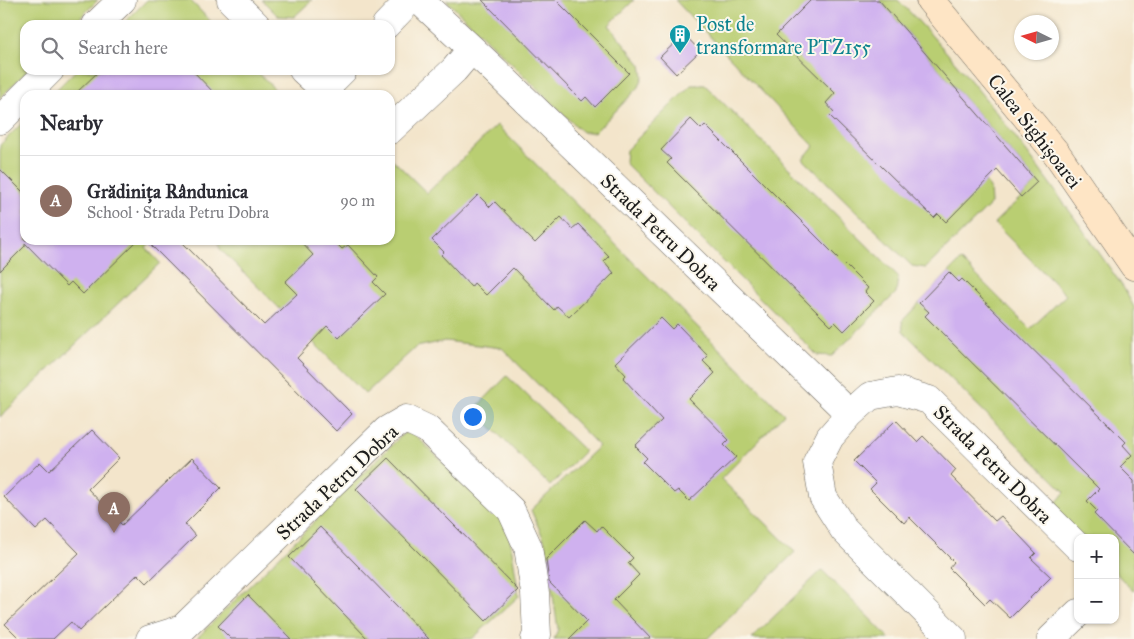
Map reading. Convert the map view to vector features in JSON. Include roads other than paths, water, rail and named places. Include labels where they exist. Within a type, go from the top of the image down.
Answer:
[{"type":"main road","name":"Calea Sighișoarei","points":[[930,0],[1056,154],[1134,266]]},
{"type":"street","points":[[101,20],[122,0]]},
{"type":"street","points":[[231,0],[251,20]]},
{"type":"street","points":[[391,20],[410,0]]},
{"type":"street","name":"Strada Petru Dobra","points":[[419,0],[488,64],[850,414]]},
{"type":"street","points":[[395,125],[454,70],[471,50]]},
{"type":"street","points":[[30,90],[45,75]]},
{"type":"street","points":[[308,75],[325,90]]},
{"type":"street","points":[[328,90],[339,75]]},
{"type":"street","points":[[0,120],[20,100]]},
{"type":"street","name":"Strada Petru Dobra","points":[[953,639],[844,530],[823,497],[817,462],[830,437],[850,414],[870,396],[898,391],[929,400],[1074,543]]},
{"type":"street","name":"Strada Petru Dobra","points":[[150,639],[182,629],[387,430],[406,419],[427,429],[511,510],[528,547],[536,592],[535,639]]},
{"type":"street","points":[[1051,639],[1074,617]]},
{"type":"place","name":"Post de transformare PTZ155","points":[[680,54]]},
{"type":"place","name":"Grădinița Rândunica","points":[[114,533]]}]
